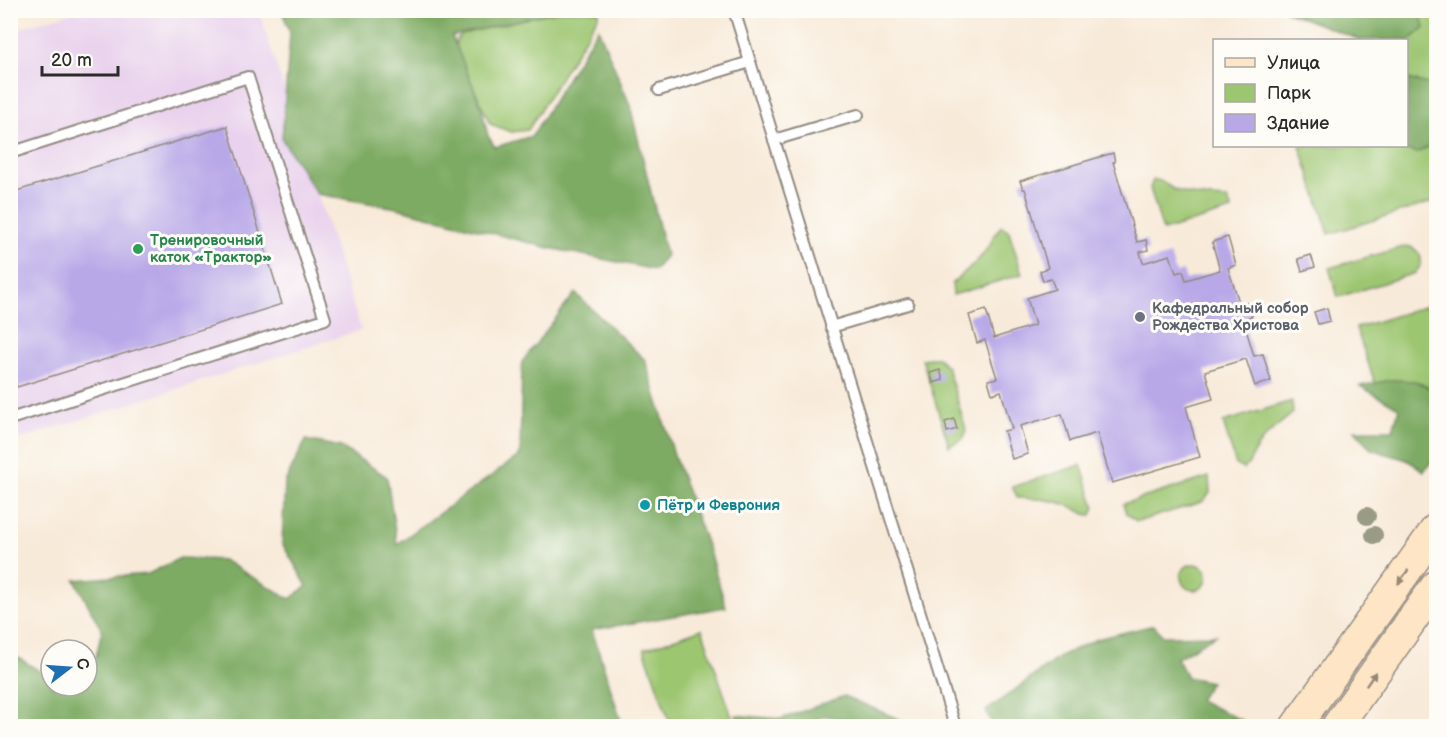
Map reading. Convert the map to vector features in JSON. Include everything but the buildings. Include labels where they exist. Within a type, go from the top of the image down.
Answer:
[{"type":"main road","points":[[1296,726],[1437,529]]},
{"type":"main road","points":[[1337,726],[1437,586]]},
{"type":"lane","points":[[734,10],[954,726]]},
{"type":"lane","points":[[659,90],[750,62]]},
{"type":"lane","points":[[10,153],[248,77],[325,319],[10,419]]},
{"type":"lane","points":[[774,140],[858,115]]},
{"type":"lane","points":[[831,327],[908,304]]},
{"type":"shaded area","points":[[77,11],[259,11],[361,330],[11,442],[10,31]]},
{"type":"green space","points":[[282,11],[558,11],[452,36],[481,106],[488,136],[495,147],[532,136],[598,28],[630,105],[666,255],[655,270],[549,248],[397,208],[317,194],[282,139],[290,33]]},
{"type":"green space","points":[[558,11],[599,11],[599,15],[528,130],[511,132],[490,124],[456,48],[458,38],[462,34]]},
{"type":"green space","points":[[1285,11],[1418,11],[1425,27],[1408,42],[1408,39],[1357,39]]},
{"type":"green space","points":[[1418,11],[1436,11],[1436,86],[1408,79],[1408,42],[1425,27]]},
{"type":"green space","points":[[1408,79],[1436,86],[1436,143],[1417,153],[1396,147],[1408,147]]},
{"type":"green space","points":[[1436,143],[1436,201],[1329,234],[1300,147],[1396,147],[1417,152]]},
{"type":"green space","points":[[1153,180],[1188,194],[1227,199],[1232,210],[1163,231],[1150,188]]},
{"type":"green space","points":[[1002,226],[1009,231],[1022,274],[953,295],[952,283],[981,257],[997,230]]},
{"type":"green space","points":[[1407,246],[1416,250],[1420,256],[1420,265],[1415,273],[1338,297],[1329,268]]},
{"type":"green space","points":[[575,293],[645,360],[676,461],[708,548],[726,607],[592,630],[621,721],[626,726],[11,726],[11,653],[39,671],[39,698],[99,698],[99,644],[102,631],[75,580],[148,574],[180,558],[223,560],[290,599],[307,586],[282,543],[285,482],[306,440],[341,447],[387,477],[397,544],[520,455],[522,362]]},
{"type":"green space","points":[[1436,303],[1436,391],[1406,381],[1375,383],[1356,328]]},
{"type":"green space","points":[[938,358],[947,367],[965,426],[966,432],[963,439],[949,446],[922,359]]},
{"type":"green space","points":[[1391,380],[1415,381],[1436,391],[1436,456],[1424,471],[1407,460],[1371,449],[1355,430],[1393,430],[1399,408],[1360,386]]},
{"type":"green space","points":[[1292,401],[1293,413],[1264,438],[1248,465],[1243,469],[1236,465],[1223,422]]},
{"type":"green space","points":[[1081,465],[1095,507],[1092,515],[1057,502],[1018,498],[1012,487]]},
{"type":"green space","points":[[1209,477],[1210,493],[1202,502],[1143,520],[1136,521],[1126,513],[1123,504]]},
{"type":"green space","points":[[1194,564],[1203,568],[1207,577],[1203,586],[1194,590],[1185,586],[1181,577],[1185,568]]},
{"type":"green space","points":[[1154,625],[1163,636],[1216,635],[1177,658],[1187,677],[1211,682],[1199,700],[1243,721],[1239,726],[993,726],[986,711],[1062,655],[1097,639]]},
{"type":"green space","points":[[702,629],[735,726],[671,726],[644,649]]},
{"type":"green space","points":[[844,696],[915,726],[879,726],[825,716],[802,726],[740,726],[736,715],[781,719]]},
{"type":"place","name":"Тренировочный каток «Трактор»","points":[[138,249]]},
{"type":"place","name":"Кафедральный собор Рождества Христова","points":[[1140,317]]},
{"type":"place","name":"Пётр и Феврония","points":[[645,505]]}]
